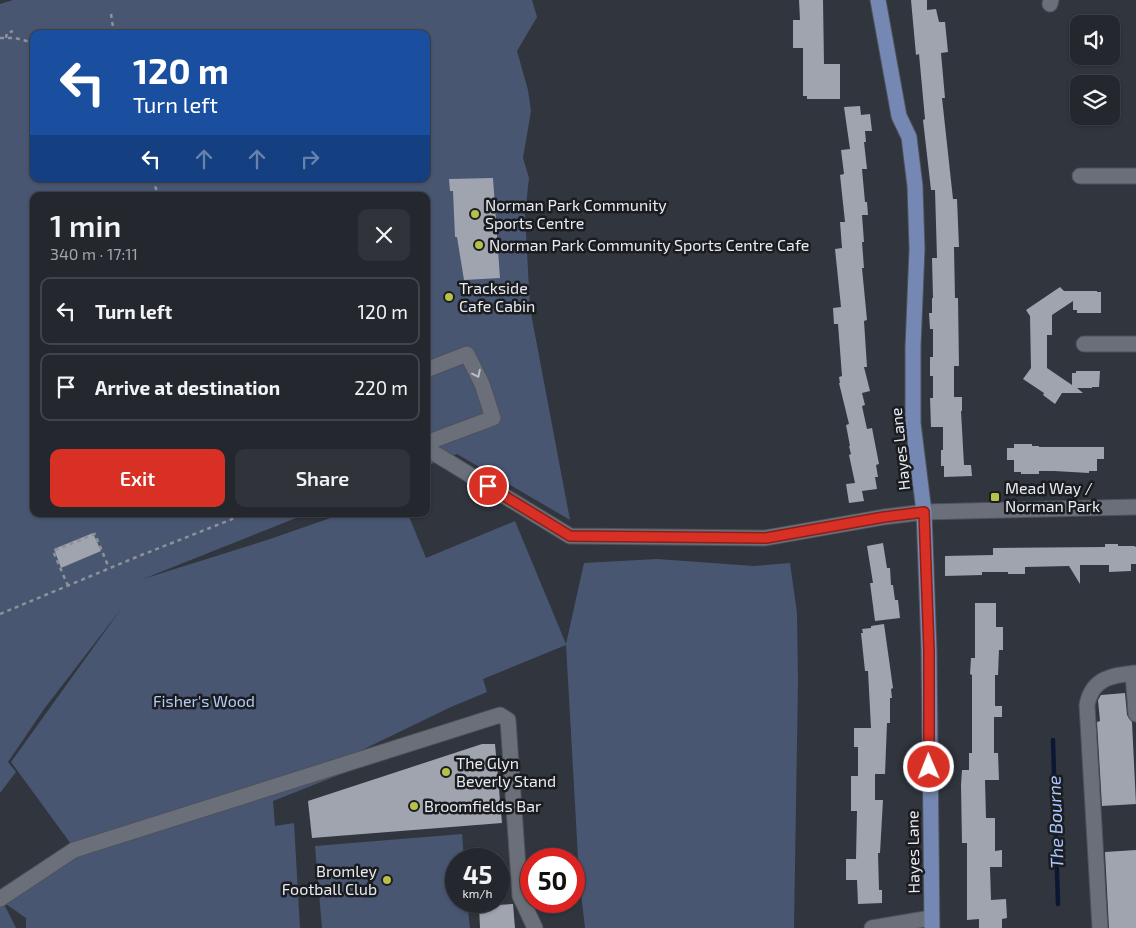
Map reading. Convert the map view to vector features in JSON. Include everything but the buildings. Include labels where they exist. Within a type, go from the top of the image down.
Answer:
[{"type":"main road","name":"Hayes Lane","points":[[878,0],[899,116],[909,137],[915,186],[917,249],[912,346],[913,423],[924,512],[929,650],[932,923]]},
{"type":"street","points":[[1080,176],[1136,176]]},
{"type":"street","points":[[1084,344],[1136,344]]},
{"type":"street","points":[[430,368],[467,354],[482,384],[493,418],[430,442]]},
{"type":"street","points":[[430,448],[434,453],[570,536],[766,538],[884,517],[924,512],[1136,507]]},
{"type":"street","points":[[1100,928],[1087,705],[1089,696],[1102,681],[1111,676],[1135,673],[1136,714]]},
{"type":"street","points":[[0,899],[74,850],[500,715],[508,720],[520,896],[535,928]]},
{"type":"street","points":[[872,928],[932,923]]},
{"type":"path","points":[[111,14],[113,30]]},
{"type":"path","points":[[6,38],[7,33],[13,31]]},
{"type":"path","points":[[0,38],[30,42]]},
{"type":"path","points":[[0,614],[237,517]]},
{"type":"path","points":[[68,586],[53,551],[95,534],[109,568]]},
{"type":"green space","name":"Fisher's Wood","points":[[13,0],[532,0],[537,17],[517,51],[528,90],[531,111],[523,158],[529,178],[525,214],[530,308],[570,520],[457,454],[430,464],[430,192],[30,192],[30,517],[298,517],[143,579],[333,517],[409,517],[426,558],[515,521],[566,644],[584,563],[657,559],[754,566],[790,563],[797,613],[798,681],[794,928],[585,928],[583,913],[585,913],[585,848],[577,848],[566,645],[483,679],[487,692],[451,707],[360,751],[369,763],[273,801],[275,826],[294,823],[300,928],[26,928],[26,918],[3,902],[16,928],[0,928],[0,903],[71,844],[11,762],[121,609],[44,709],[8,762],[16,772],[0,793],[0,4]]},
{"type":"green space","name":"Bromley Football Club","points":[[462,834],[463,848],[445,848],[445,913],[468,913],[470,928],[322,928],[315,846]]},
{"type":"waterway","name":"The Bourne","points":[[1053,740],[1058,904]]},
{"type":"place","name":"Norman Park Community Sports Centre","points":[[475,214]]},
{"type":"place","name":"Norman Park Community Sports Centre Cafe","points":[[479,245]]},
{"type":"place","name":"Trackside Cafe Cabin","points":[[449,297]]},
{"type":"place","name":"Mead Way / Norman Park","points":[[995,497]]},
{"type":"place","name":"The Glyn Beverly Stand","points":[[446,772]]},
{"type":"place","name":"Broomfields Bar","points":[[414,806]]},
{"type":"place","name":"Bromley Football Club","points":[[387,880]]},
{"type":"route","points":[[488,486],[570,536],[766,538],[884,517],[924,512],[929,650],[929,767]]}]
